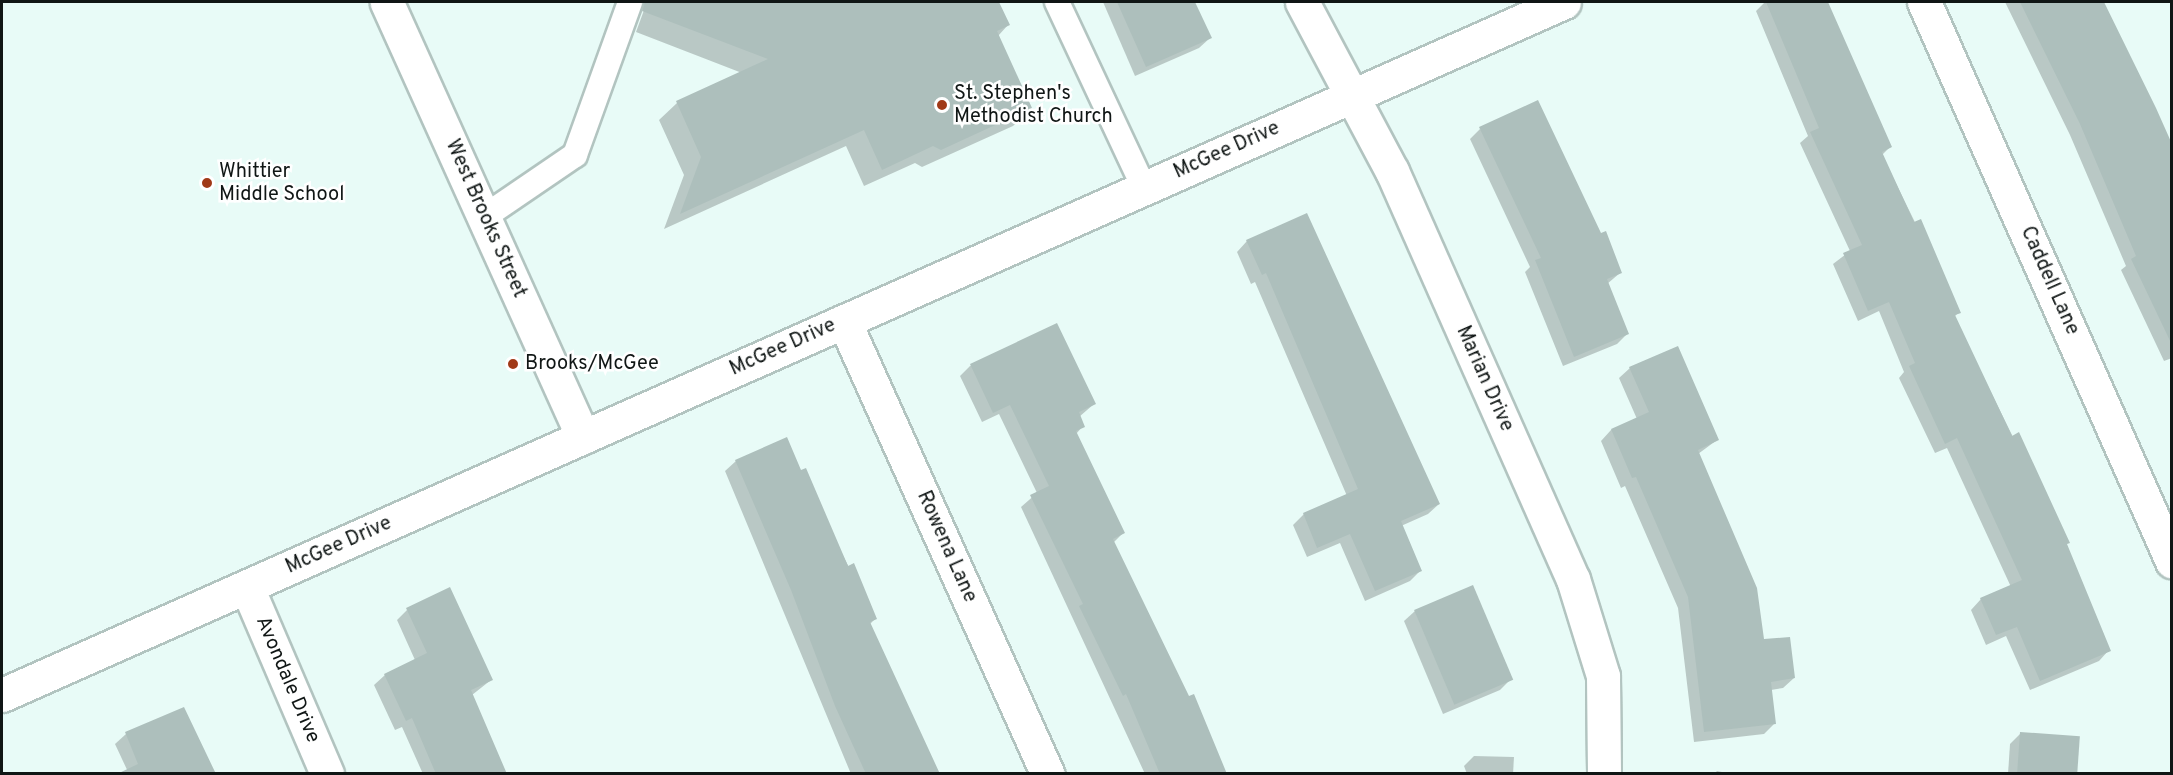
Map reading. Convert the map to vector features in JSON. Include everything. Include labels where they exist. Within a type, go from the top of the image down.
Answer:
[{"type":"street","name":"West Brooks Street","points":[[387,2],[583,437]]},
{"type":"street","name":"Marian Drive","points":[[1302,2],[1392,171],[1573,579],[1603,676],[1604,774]]},
{"type":"street","name":"McGee Drive","points":[[2,695],[1564,2]]},
{"type":"street","name":"Caddell Lane","points":[[1924,2],[2172,561]]},
{"type":"street","name":"Rowena Lane","points":[[844,321],[1048,774]]},
{"type":"street","name":"Avondale Drive","points":[[247,587],[327,774]]},
{"type":"lane","points":[[484,217],[575,155],[630,2]]},
{"type":"lane","points":[[1057,2],[1144,188]]},
{"type":"building","name":"St. Stephen's Methodist Church","points":[[644,2],[999,2],[1010,25],[997,31],[1032,108],[941,150],[933,146],[882,170],[864,130],[680,214],[701,157],[676,101],[768,59],[642,11]]},
{"type":"building","points":[[1117,2],[1195,2],[1212,38],[1146,67]]},
{"type":"building","points":[[1766,2],[1828,2],[1892,147],[1882,152],[1914,222],[1921,219],[1961,313],[1955,315],[2012,436],[2019,432],[2070,543],[2067,544],[2111,651],[2040,681],[2017,627],[1996,635],[1980,598],[2022,580],[1957,438],[1945,444],[1909,366],[1915,363],[1889,302],[1868,311],[1843,253],[1862,245],[1810,132],[1819,128]]},
{"type":"building","points":[[2020,2],[2104,2],[2172,144],[2172,345],[2131,259],[2136,256],[2080,124]]},
{"type":"building","points":[[1538,100],[1601,233],[1606,231],[1622,273],[1607,279],[1629,334],[1574,357],[1535,260],[1541,258],[1479,127]]},
{"type":"building","points":[[1307,213],[1440,504],[1401,521],[1422,571],[1375,591],[1350,534],[1317,548],[1303,513],[1358,489],[1266,273],[1262,275],[1246,240]]},
{"type":"building","points":[[1057,323],[1096,404],[1079,412],[1085,427],[1076,431],[1125,533],[1113,539],[1189,696],[1194,694],[1227,774],[1160,774],[1126,694],[1123,696],[1079,606],[1083,604],[1030,495],[1049,486],[1010,405],[993,413],[970,364]]},
{"type":"building","points":[[1678,346],[1719,440],[1698,450],[1757,588],[1764,639],[1790,637],[1795,678],[1771,682],[1776,724],[1704,732],[1688,597],[1636,477],[1632,478],[1611,429],[1649,412],[1629,367]]},
{"type":"building","points":[[787,437],[801,470],[806,468],[848,566],[854,563],[877,619],[870,622],[940,774],[866,774],[835,706],[791,590],[735,460]]},
{"type":"building","points":[[1473,585],[1513,680],[1454,705],[1414,610]]},
{"type":"building","points":[[450,587],[493,680],[471,690],[507,774],[436,774],[412,718],[406,721],[384,674],[427,653],[406,608]]},
{"type":"building","points":[[184,707],[216,774],[117,774],[138,764],[125,732]]},
{"type":"building","points":[[2020,732],[2080,736],[2077,774],[2017,774]]},
{"type":"place","name":"St. Stephen's Methodist Church","points":[[942,105]]},
{"type":"place","name":"Whittier Middle School","points":[[207,183]]},
{"type":"place","name":"Brooks/McGee","points":[[513,364]]}]
